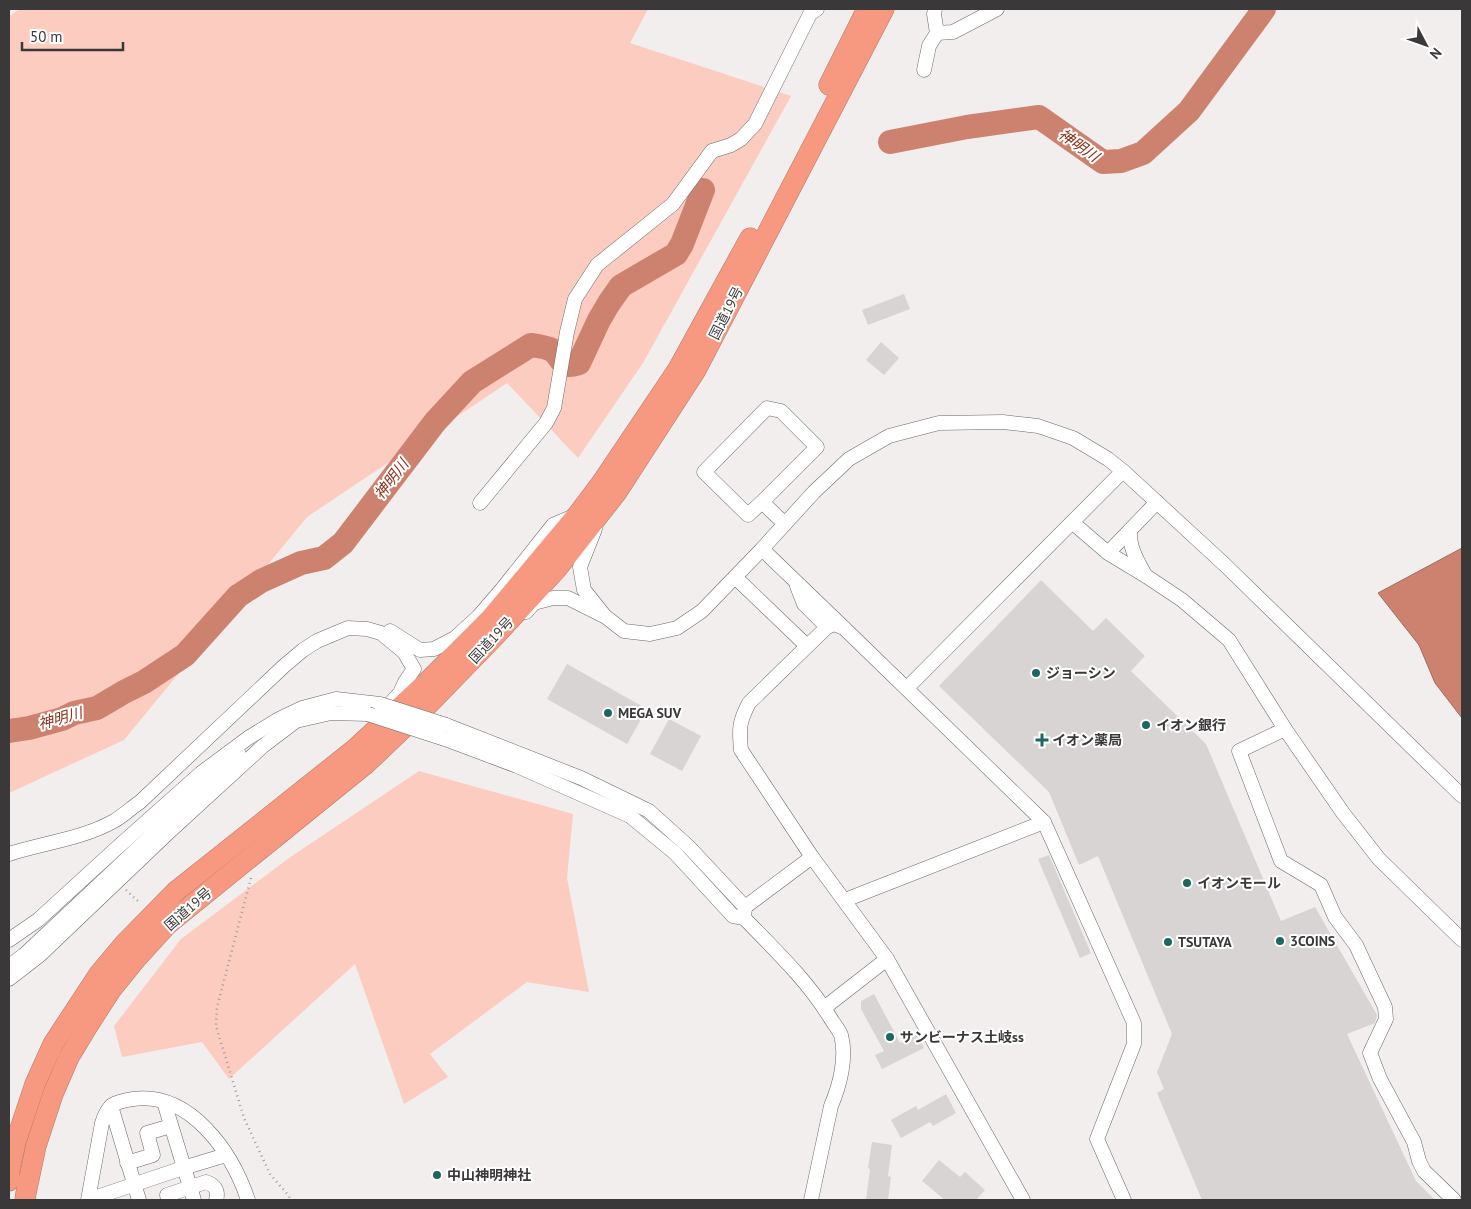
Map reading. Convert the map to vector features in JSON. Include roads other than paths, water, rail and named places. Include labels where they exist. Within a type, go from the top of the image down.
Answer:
[{"type":"highway","name":"国道19号","points":[[9,1173],[16,1141],[35,1084],[53,1044],[99,974],[175,892],[356,748],[428,681],[491,618],[578,514],[602,482],[678,369],[767,207],[867,9]]},
{"type":"highway","name":"国道19号","points":[[25,1200],[36,1146],[53,1094],[69,1057],[111,990],[136,958],[168,924],[367,763],[430,704],[556,570],[605,508],[636,464],[696,370],[884,9]]},
{"type":"street","points":[[924,70],[929,46],[937,33],[935,9]]},
{"type":"street","points":[[937,33],[953,32],[997,9]]},
{"type":"street","points":[[480,504],[546,423],[554,408],[567,332],[575,299],[597,264],[673,204],[712,151],[731,145],[741,139],[755,124],[810,10]]},
{"type":"street","points":[[767,408],[781,411],[817,446],[762,502],[748,515],[704,472],[767,408]]},
{"type":"street","points":[[430,704],[443,699],[534,603],[553,598],[568,598],[606,617],[624,631],[650,634],[677,628],[702,611],[814,492],[849,459],[889,436],[939,423],[1003,422],[1038,426],[1073,438],[1108,459],[1123,471],[1224,564],[1462,796]]},
{"type":"street","points":[[906,688],[1123,471]]},
{"type":"street","points":[[762,502],[785,524]]},
{"type":"street","points":[[1108,553],[1157,502]]},
{"type":"street","points":[[605,508],[591,537],[580,567],[584,590],[606,617]]},
{"type":"street","points":[[9,846],[87,826],[102,820],[139,793],[298,646],[310,636],[330,625],[353,621],[375,621],[420,650],[434,649],[454,638],[479,616],[553,525],[578,514]]},
{"type":"street","points":[[1072,523],[1108,553],[1182,600],[1229,640],[1285,729],[1343,813],[1378,858],[1462,940]]},
{"type":"street","points":[[1130,530],[1129,540],[1135,558],[1146,576]]},
{"type":"street","points":[[762,549],[1044,822],[1134,1023],[1134,1044],[1097,1138],[1124,1200]]},
{"type":"street","points":[[735,577],[807,646]]},
{"type":"street","points":[[795,581],[804,604],[827,627]]},
{"type":"street","points":[[844,628],[834,624],[827,627],[750,703],[742,716],[739,730],[741,750],[812,857],[887,958],[1023,1200]]},
{"type":"street","points":[[9,854],[78,836],[115,820],[140,802],[284,666],[317,641],[348,628],[366,629],[381,633],[404,652],[414,668],[400,693],[371,723],[303,782],[234,837],[223,855]]},
{"type":"street","points":[[9,940],[38,920],[201,773],[248,738],[279,719],[302,708],[336,698],[380,704],[445,732],[581,778],[650,811],[689,847],[824,1008],[840,1034],[843,1062],[811,1200]]},
{"type":"street","points":[[9,979],[40,954],[263,746],[296,721],[331,713],[368,714],[445,732]]},
{"type":"street","points":[[9,966],[24,955],[190,799],[279,719]]},
{"type":"street","points":[[1285,729],[1239,751],[1281,861],[1321,886],[1335,917],[1356,945],[1385,1007],[1386,1019],[1370,1053],[1380,1079],[1414,1142],[1424,1172],[1454,1200]]},
{"type":"street","points":[[845,900],[1044,822]]},
{"type":"street","points":[[744,912],[812,857]]},
{"type":"street","points":[[824,1008],[887,958]]},
{"type":"street","points":[[226,1155],[88,1200],[105,1114],[116,1102],[141,1098],[177,1106],[208,1130],[226,1155],[245,1190],[248,1200]]},
{"type":"street","points":[[164,1102],[192,1194]]},
{"type":"street","points":[[111,1106],[139,1200]]},
{"type":"street","points":[[128,1162],[153,1155],[147,1133],[171,1126]]},
{"type":"street","points":[[168,1200],[167,1195],[192,1194],[206,1182],[215,1187],[217,1192],[216,1200]]},
{"type":"waterway","name":"神明川","points":[[890,142],[967,127],[1039,117],[1103,162],[1121,161],[1143,153],[1189,111],[1264,9]]},
{"type":"waterway","name":"神明川","points":[[9,731],[29,728],[62,719],[74,713],[97,708],[144,682],[185,655],[238,596],[261,581],[301,563],[324,558],[343,543],[435,422],[472,382],[531,345],[552,350],[564,364],[572,365],[579,363],[599,320],[621,286],[676,254],[682,244],[703,190]]},
{"type":"place","name":"ジョーシン","points":[[1036,673]]},
{"type":"place","name":"MEGA SUV","points":[[608,713]]},
{"type":"place","name":"イオン銀行","points":[[1146,725]]},
{"type":"place","name":"イオン薬局","points":[[1042,740]]},
{"type":"place","name":"イオンモール","points":[[1187,883]]},
{"type":"place","name":"3COINS","points":[[1280,941]]},
{"type":"place","name":"TSUTAYA","points":[[1168,942]]},
{"type":"place","name":"サンビーナス土岐ss","points":[[890,1037]]},
{"type":"place","name":"中山神明神社","points":[[437,1175]]}]
